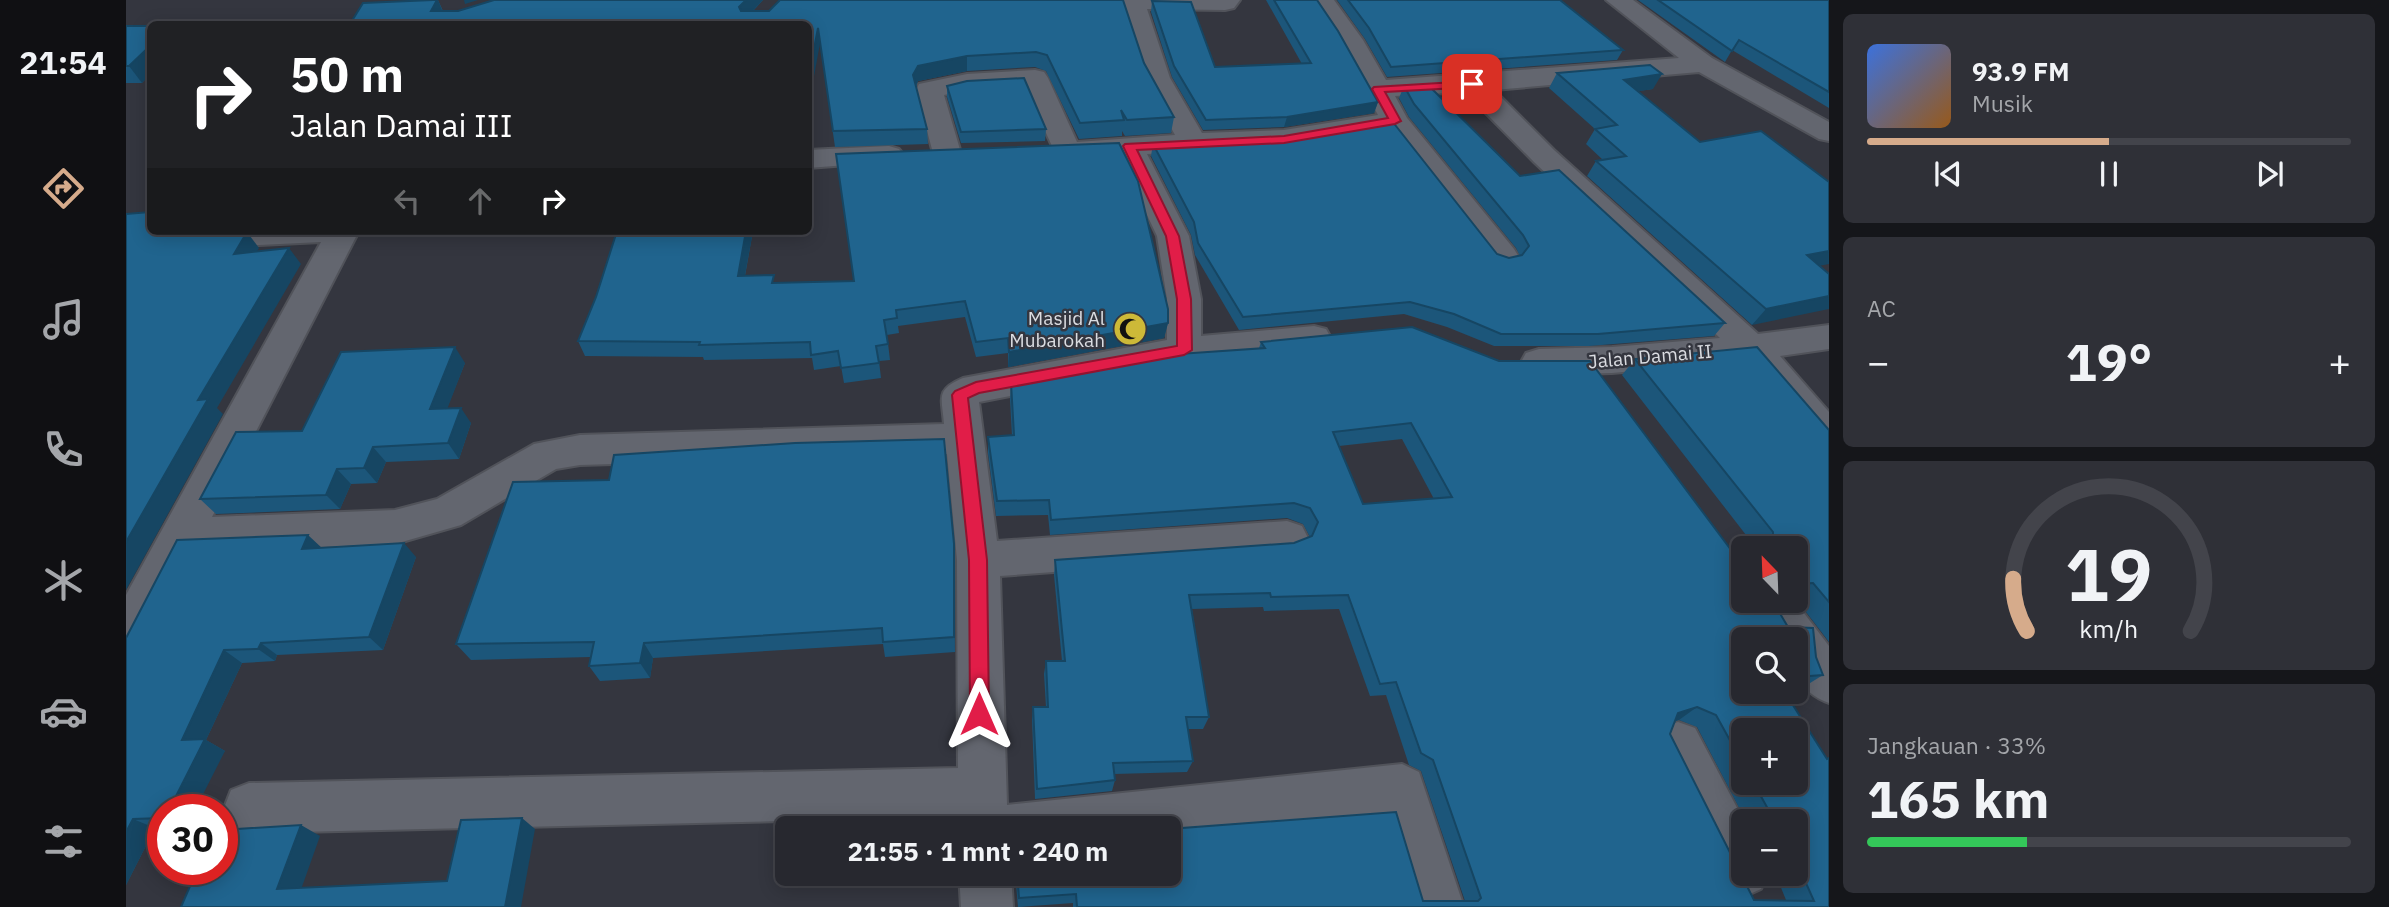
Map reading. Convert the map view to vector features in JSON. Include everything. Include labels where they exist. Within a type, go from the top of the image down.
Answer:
[{"type":"street","points":[[992,0],[1225,4],[1228,0]]},
{"type":"street","points":[[1322,0],[1350,40],[1395,121],[1503,257]]},
{"type":"street","points":[[1618,0],[1703,64],[1822,125]]},
{"type":"street","points":[[1124,2],[1157,78],[1193,142]]},
{"type":"street","points":[[1378,89],[1472,84],[1703,64]]},
{"type":"street","points":[[812,159],[961,153],[929,90],[967,82],[1035,78],[1054,151],[1284,139],[1395,121]]},
{"type":"street","points":[[1472,84],[1544,156],[1752,348],[1829,437]]},
{"type":"street","points":[[1129,146],[1173,236],[1184,299],[1184,350]]},
{"type":"street","points":[[217,235],[265,235]]},
{"type":"street","points":[[126,638],[157,559],[341,235]]},
{"type":"street","points":[[249,808],[981,810],[978,560],[960,395],[976,387],[1184,350],[1349,334]]},
{"type":"street","name":"Jalan Damai II","points":[[1501,362],[1589,362],[1752,348],[1829,337]]},
{"type":"street","points":[[1589,362],[1614,395]]},
{"type":"street","points":[[157,559],[395,527],[447,513],[548,455],[580,450],[851,440],[964,439]]},
{"type":"street","points":[[978,560],[1287,538]]},
{"type":"street","points":[[1778,613],[1829,682]]},
{"type":"street","points":[[1678,745],[1731,847]]},
{"type":"street","points":[[1133,816],[1402,789],[1438,907]]},
{"type":"street","points":[[986,886],[988,907]]},
{"type":"street","points":[[1751,886],[1762,907]]},
{"type":"building","points":[[437,0],[431,11],[458,11],[494,0],[746,0],[739,7],[741,11],[769,11],[780,0],[1123,0],[1144,63],[1174,117],[1127,120],[1121,110],[1124,120],[1080,123],[1047,55],[1036,52],[967,56],[918,66],[913,75],[927,129],[833,131],[818,28],[812,60],[812,21],[352,21],[363,3]]},
{"type":"building","points":[[1274,0],[1317,0],[1338,31],[1378,102],[1287,117],[1206,120],[1174,66],[1152,1],[1191,2],[1215,67],[1311,63]]},
{"type":"building","points":[[1348,0],[1560,0],[1623,50],[1391,67],[1369,28]]},
{"type":"building","points":[[1658,0],[1829,0],[1829,92],[1739,40],[1732,51]]},
{"type":"building","points":[[126,26],[147,26],[147,49],[126,66]]},
{"type":"building","points":[[1650,65],[1662,74],[1624,80],[1700,142],[1761,131],[1829,182],[1829,251],[1807,255],[1829,274],[1829,296],[1766,309],[1596,161],[1626,156],[1595,129],[1617,125],[1557,73]]},
{"type":"building","points":[[1024,78],[1046,129],[961,132],[947,86],[967,81]]},
{"type":"building","points":[[1428,85],[1520,176],[1559,170],[1725,323],[1598,334],[1501,334],[1454,314],[1410,302],[1243,317],[1198,243],[1194,222],[1153,144],[1288,138],[1392,121],[1497,254],[1509,258],[1522,255],[1529,246],[1523,235],[1414,104],[1404,86]]},
{"type":"building","points":[[1119,143],[1138,181],[1168,309],[1168,323],[1009,352],[1008,338],[976,342],[965,301],[896,310],[897,318],[884,320],[888,344],[876,346],[879,363],[841,368],[838,351],[811,355],[810,342],[699,345],[700,342],[578,341],[596,297],[616,235],[745,235],[738,276],[774,275],[772,283],[854,281],[836,154]]},
{"type":"building","points":[[147,212],[147,235],[245,235],[234,254],[289,248],[198,400],[208,399],[126,542],[126,214]]},
{"type":"building","points":[[1412,327],[1499,361],[1590,361],[1731,550],[1731,613],[1780,613],[1788,627],[1731,627],[1731,704],[1792,704],[1801,718],[1731,718],[1731,742],[1716,715],[1697,707],[1678,713],[1670,734],[1731,855],[1731,886],[1747,886],[1754,900],[1814,901],[1807,886],[1808,809],[1768,809],[1760,795],[1808,795],[1808,729],[1827,759],[1829,758],[1829,907],[1077,907],[1076,894],[1019,898],[1018,886],[1181,886],[1181,828],[1396,812],[1423,901],[1478,901],[1481,898],[1433,760],[1421,753],[1396,682],[1380,684],[1348,595],[1189,595],[1209,717],[1186,717],[1193,761],[1113,763],[1115,780],[1037,789],[1033,707],[1048,707],[1046,661],[1065,661],[1055,560],[1294,543],[1312,536],[1318,522],[1310,508],[1294,503],[1051,520],[1049,500],[997,501],[988,437],[1014,435],[1011,383],[1178,351],[1179,354],[1265,348],[1261,342]],"holes":[[[1411,423],[1452,497],[1363,504],[1333,432]]]},
{"type":"building","points":[[455,347],[430,409],[461,408],[448,443],[373,447],[364,468],[337,469],[326,495],[200,499],[236,432],[302,431],[341,352]]},
{"type":"building","points":[[1757,347],[1829,430],[1829,602],[1813,583],[1808,583],[1808,536],[1763,536],[1773,535],[1773,532],[1635,359]]},
{"type":"building","points":[[944,439],[954,544],[954,637],[883,642],[882,628],[644,643],[640,663],[589,666],[594,642],[456,644],[513,482],[609,480],[614,455],[795,443]]},
{"type":"building","points":[[308,535],[302,549],[404,543],[369,637],[261,643],[258,649],[224,650],[182,740],[205,739],[177,794],[147,794],[147,819],[133,819],[126,832],[126,638],[177,540]]},
{"type":"building","points":[[1808,628],[1813,628],[1816,657],[1823,675],[1808,676]]},
{"type":"building","points":[[522,818],[505,907],[181,907],[191,885],[238,885],[238,829],[301,825],[277,889],[447,881],[461,820]]},
{"type":"place","name":"Masjid Al Mubarokah","points":[[1130,329]]},
{"type":"route","points":[[979,714],[978,560],[960,395],[976,387],[1184,350],[1184,299],[1173,236],[1129,146],[1284,139],[1395,121],[1378,89],[1472,84]]}]
